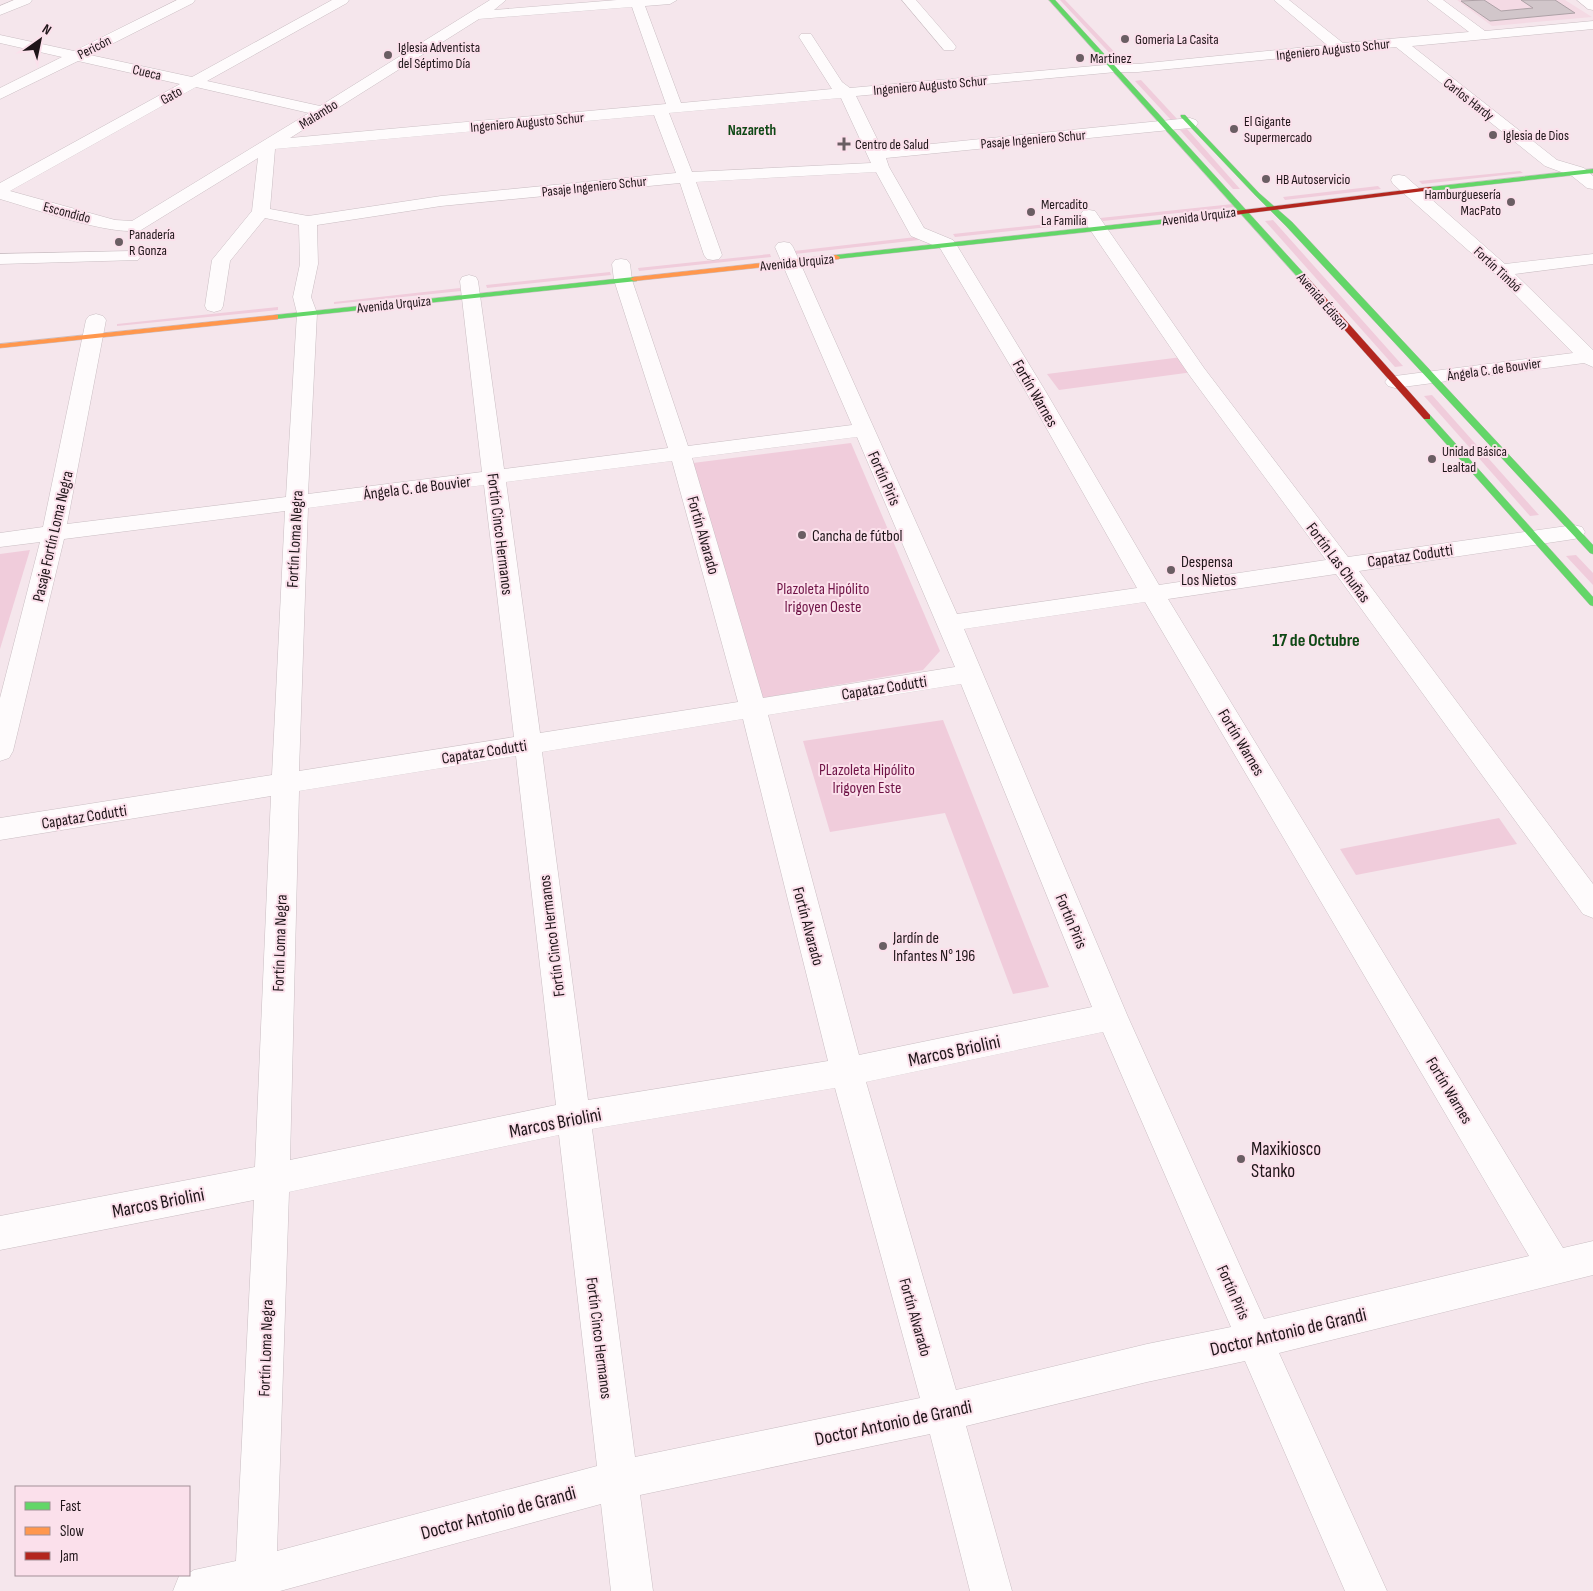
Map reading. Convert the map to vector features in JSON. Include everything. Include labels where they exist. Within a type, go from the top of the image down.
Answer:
[{"type":"main road","name":"Avenida Édison","points":[[1052,0],[1116,68],[1214,180],[1233,198],[1394,382],[1593,603]]},
{"type":"main road","points":[[1126,55],[1151,82]]},
{"type":"main road","name":"Avenida Édison","points":[[1177,110],[1256,194],[1273,208],[1593,551]]},
{"type":"main road","points":[[1532,165],[1551,163]]},
{"type":"main road","name":"Avenida Urquiza","points":[[0,346],[96,324],[786,251],[946,237],[1092,218],[1273,208],[1404,182],[1582,168]]},
{"type":"main road","name":"Avenida Urquiza","points":[[1214,200],[1274,193]]},
{"type":"street","points":[[0,11],[24,0]]},
{"type":"street","name":"Pericón","points":[[0,94],[188,0]]},
{"type":"street","name":"Gato","points":[[0,190],[342,0]]},
{"type":"street","name":"Malambo","points":[[135,226],[306,122],[499,0]]},
{"type":"street","points":[[477,15],[670,0]]},
{"type":"street","points":[[909,0],[949,47]]},
{"type":"street","points":[[1281,0],[1340,48]]},
{"type":"street","points":[[1434,0],[1482,35]]},
{"type":"street","points":[[1584,0],[1593,6]]},
{"type":"street","points":[[637,2],[686,176],[713,255]]},
{"type":"street","name":"Ingeniero Augusto Schur","points":[[267,146],[1593,25]]},
{"type":"street","points":[[806,37],[836,86],[846,92],[912,233],[946,237]]},
{"type":"street","name":"Cueca","points":[[0,39],[322,111]]},
{"type":"street","name":"Carlos Hardy","points":[[1398,42],[1551,163],[1582,168],[1593,184]]},
{"type":"street","points":[[306,122],[340,139]]},
{"type":"street","name":"Pasaje Ingeniero Schur","points":[[261,212],[308,221],[441,201],[686,176],[879,161],[1190,124]]},
{"type":"street","points":[[214,306],[221,260],[261,212],[267,146]]},
{"type":"street","name":"Fortín Timbó","points":[[1404,182],[1501,270],[1591,358]]},
{"type":"street","name":"Escondido","points":[[0,194],[114,225],[135,226]]},
{"type":"street","name":"Fortín Las Chuñas","points":[[1092,218],[1192,365],[1593,906]]},
{"type":"street","name":"Fortín Loma Negra","points":[[255,1584],[272,1180],[284,783],[303,301],[309,264],[308,221]]},
{"type":"street","name":"Fortín Warnes","points":[[946,237],[1152,593],[1555,1266]]},
{"type":"street","name":"Fortín Piris","points":[[786,251],[949,623],[1112,1017],[1366,1591]]},
{"type":"street","points":[[0,259],[132,256]]},
{"type":"street","points":[[1501,270],[1593,259]]},
{"type":"street","name":"Fortín Alvarado","points":[[621,268],[680,454],[753,708],[847,1072],[943,1412],[991,1591]]},
{"type":"street","name":"Fortín Cinco Hermanos","points":[[469,285],[528,744],[632,1591]]},
{"type":"street","name":"Pasaje Fortín Loma Negra","points":[[0,751],[54,531],[96,324]]},
{"type":"street","name":"Ángela C. de Bouvier","points":[[1394,382],[1591,358]]},
{"type":"street","name":"Ángela C. de Bouvier","points":[[0,540],[54,531],[494,478],[864,430]]},
{"type":"street","name":"Capataz Codutti","points":[[949,623],[1574,532]]},
{"type":"street","name":"Capataz Codutti","points":[[0,829],[969,674]]},
{"type":"street","name":"Marcos Briolini","points":[[0,1233],[272,1180],[573,1118],[847,1072],[1112,1017]]},
{"type":"street","name":"Doctor Antonio de Grandi","points":[[194,1591],[255,1584],[618,1480],[943,1412],[1147,1363],[1256,1340],[1593,1258]]},
{"type":"shaded area","points":[[1457,0],[1565,0],[1592,17],[1492,26]]},
{"type":"green space","points":[[1060,0],[1065,0],[1122,60],[1116,60]]},
{"type":"green space","points":[[1141,80],[1178,120],[1172,121],[1135,81]]},
{"type":"green space","points":[[1187,129],[1240,189],[1233,189],[1180,130]]},
{"type":"green space","points":[[1520,171],[1523,173],[1422,184],[1419,181]]},
{"type":"green space","points":[[1378,186],[1381,189],[1285,200],[1283,197]]},
{"type":"green space","points":[[1233,204],[1235,207],[1103,221],[1100,218]]},
{"type":"green space","points":[[1273,220],[1403,366],[1395,367],[1265,221]]},
{"type":"green space","points":[[1075,221],[1077,224],[955,237],[953,234]]},
{"type":"green space","points":[[916,237],[919,240],[795,254],[794,251]]},
{"type":"green space","points":[[770,254],[771,257],[639,271],[638,268]]},
{"type":"green space","points":[[610,272],[611,275],[487,288],[486,285]]},
{"type":"green space","points":[[460,288],[461,291],[334,304],[334,302]]},
{"type":"green space","points":[[278,307],[278,310],[117,326],[117,324]]},
{"type":"green space","points":[[1182,357],[1193,372],[1059,390],[1047,374]]},
{"type":"green space","points":[[1432,395],[1539,515],[1530,516],[1424,396]]},
{"type":"green space","name":"Plazoleta Hipólito Irigoyen Oeste","points":[[851,443],[940,651],[923,670],[763,698],[693,463]]},
{"type":"green space","points":[[30,550],[0,649],[0,554]]},
{"type":"green space","points":[[1576,555],[1593,573],[1593,585],[1566,556]]},
{"type":"green space","name":"PLazoleta Hipólito Irigoyen Este","points":[[943,720],[1049,987],[1013,994],[945,813],[830,832],[803,741]]},
{"type":"green space","points":[[1499,818],[1517,844],[1356,875],[1340,849]]},
{"type":"building","points":[[1484,0],[1501,11],[1533,8],[1521,0],[1555,0],[1575,13],[1490,21],[1461,1]]},
{"type":"traffic: fast","points":[[1052,0],[1305,280]]},
{"type":"traffic: fast","points":[[1183,116],[1257,194],[1289,224],[1593,551]]},
{"type":"traffic: fast","points":[[1430,189],[1593,171]]},
{"type":"traffic: fast","points":[[836,257],[1186,219]]},
{"type":"traffic: fast","points":[[275,317],[634,279]]},
{"type":"traffic: fast","points":[[1427,417],[1593,603]]},
{"type":"traffic: slow","points":[[634,279],[836,257]]},
{"type":"traffic: slow","points":[[0,346],[275,317]]},
{"type":"traffic: jam","points":[[1186,219],[1430,189]]},
{"type":"traffic: jam","points":[[1305,280],[1427,417]]},
{"type":"place","name":"Gomeria La Casita","points":[[1125,39]]},
{"type":"place","name":"Iglesia Adventista del Séptimo Día","points":[[388,55]]},
{"type":"place","name":"Martinez","points":[[1080,58]]},
{"type":"place","name":"El Gigante Supermercado","points":[[1234,129]]},
{"type":"place","name":"Iglesia de Dios","points":[[1493,135]]},
{"type":"place","name":"Centro de Salud","points":[[844,144]]},
{"type":"place","name":"HB Autoservicio","points":[[1266,179]]},
{"type":"place","name":"Hamburguesería MacPato","points":[[1511,202]]},
{"type":"place","name":"Mercadito La Familia","points":[[1031,212]]},
{"type":"place","name":"Panadería R Gonza","points":[[119,242]]},
{"type":"place","name":"Unidad Básica Lealtad","points":[[1432,459]]},
{"type":"place","name":"Cancha de fútbol","points":[[802,535]]},
{"type":"place","name":"Despensa Los Nietos","points":[[1171,570]]},
{"type":"place","name":"Jardín de Infantes N° 196","points":[[883,946]]},
{"type":"place","name":"Maxikiosco Stanko","points":[[1241,1159]]},
{"type":"district","name":"Nazareth","points":[[752,130]]},
{"type":"district","name":"17 de Octubre","points":[[1316,640]]}]
